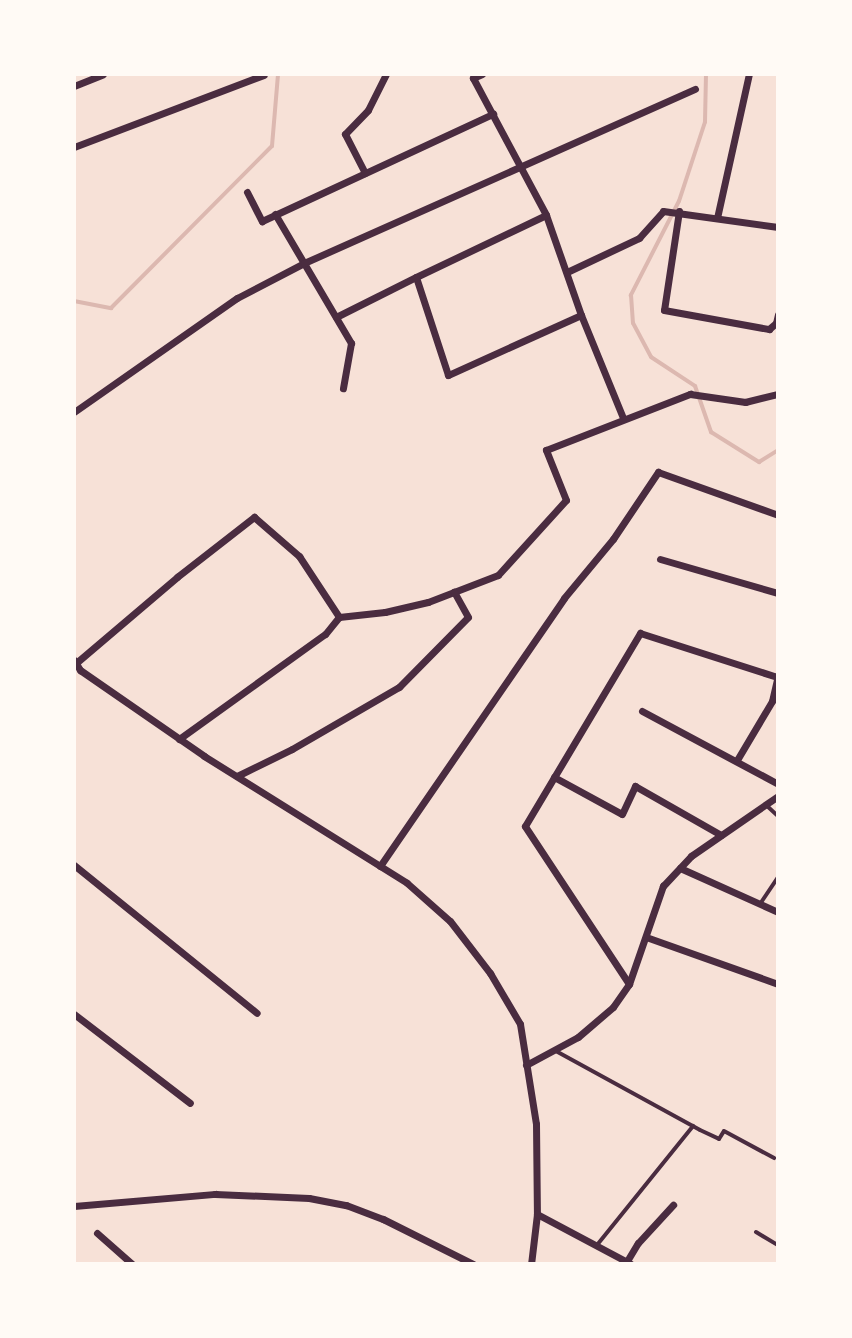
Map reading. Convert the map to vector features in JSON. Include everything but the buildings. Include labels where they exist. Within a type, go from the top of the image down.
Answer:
[{"type":"street","points":[[74,86],[103,74]]},
{"type":"street","points":[[365,173],[345,134],[368,110],[386,74]]},
{"type":"street","points":[[482,74],[472,76],[546,215],[581,315],[623,418]]},
{"type":"street","points":[[717,218],[749,74]]},
{"type":"street","points":[[74,147],[264,75]]},
{"type":"street","points":[[74,412],[237,298],[304,263],[695,89]]},
{"type":"street","points":[[247,192],[262,221],[493,114]]},
{"type":"street","points":[[567,272],[639,238],[663,211],[778,227]]},
{"type":"street","points":[[676,212],[664,310],[769,329],[776,323],[778,314]]},
{"type":"street","points":[[275,214],[351,343],[343,388]]},
{"type":"street","points":[[336,317],[546,215]]},
{"type":"street","points":[[416,277],[448,375],[581,315]]},
{"type":"street","points":[[179,739],[325,634],[339,617],[385,612],[454,592],[498,575],[566,500],[546,450],[690,394],[745,402],[778,394]]},
{"type":"street","points":[[380,866],[564,598],[613,539],[658,472],[778,515]]},
{"type":"street","points":[[339,617],[299,556],[254,517],[75,662],[80,670],[179,739],[407,883],[450,921],[490,973],[520,1024],[536,1124],[537,1214],[531,1264]]},
{"type":"street","points":[[660,559],[778,593]]},
{"type":"street","points":[[237,776],[292,749],[399,687],[468,617],[454,592]]},
{"type":"street","points":[[629,984],[525,826],[640,633],[778,676],[772,701],[737,760]]},
{"type":"street","points":[[642,711],[778,784]]},
{"type":"street","points":[[554,777],[622,814],[635,786],[721,835]]},
{"type":"street","points":[[526,1065],[578,1037],[613,1007],[629,984],[663,886],[721,835],[778,796]]},
{"type":"street","points":[[74,865],[257,1013]]},
{"type":"street","points":[[680,868],[778,912]]},
{"type":"street","points":[[646,937],[778,984]]},
{"type":"street","points":[[74,1014],[190,1103]]},
{"type":"street","points":[[74,1206],[215,1194],[309,1198],[346,1205],[383,1219],[473,1264]]},
{"type":"street","points":[[537,1214],[628,1263],[638,1243],[673,1205]]},
{"type":"street","points":[[97,1233],[132,1264]]},
{"type":"lane","points":[[766,805],[778,816]]},
{"type":"lane","points":[[760,904],[778,877]]},
{"type":"lane","points":[[554,1050],[719,1139],[724,1131],[774,1158]]},
{"type":"lane","points":[[597,1245],[693,1126]]},
{"type":"lane","points":[[756,1232],[778,1245]]},
{"type":"waterway","points":[[74,301],[111,308],[272,146],[278,74]]},
{"type":"waterway","points":[[706,74],[705,122],[679,201],[631,295],[633,323],[651,357],[695,386],[711,432],[759,462],[778,450]]}]
